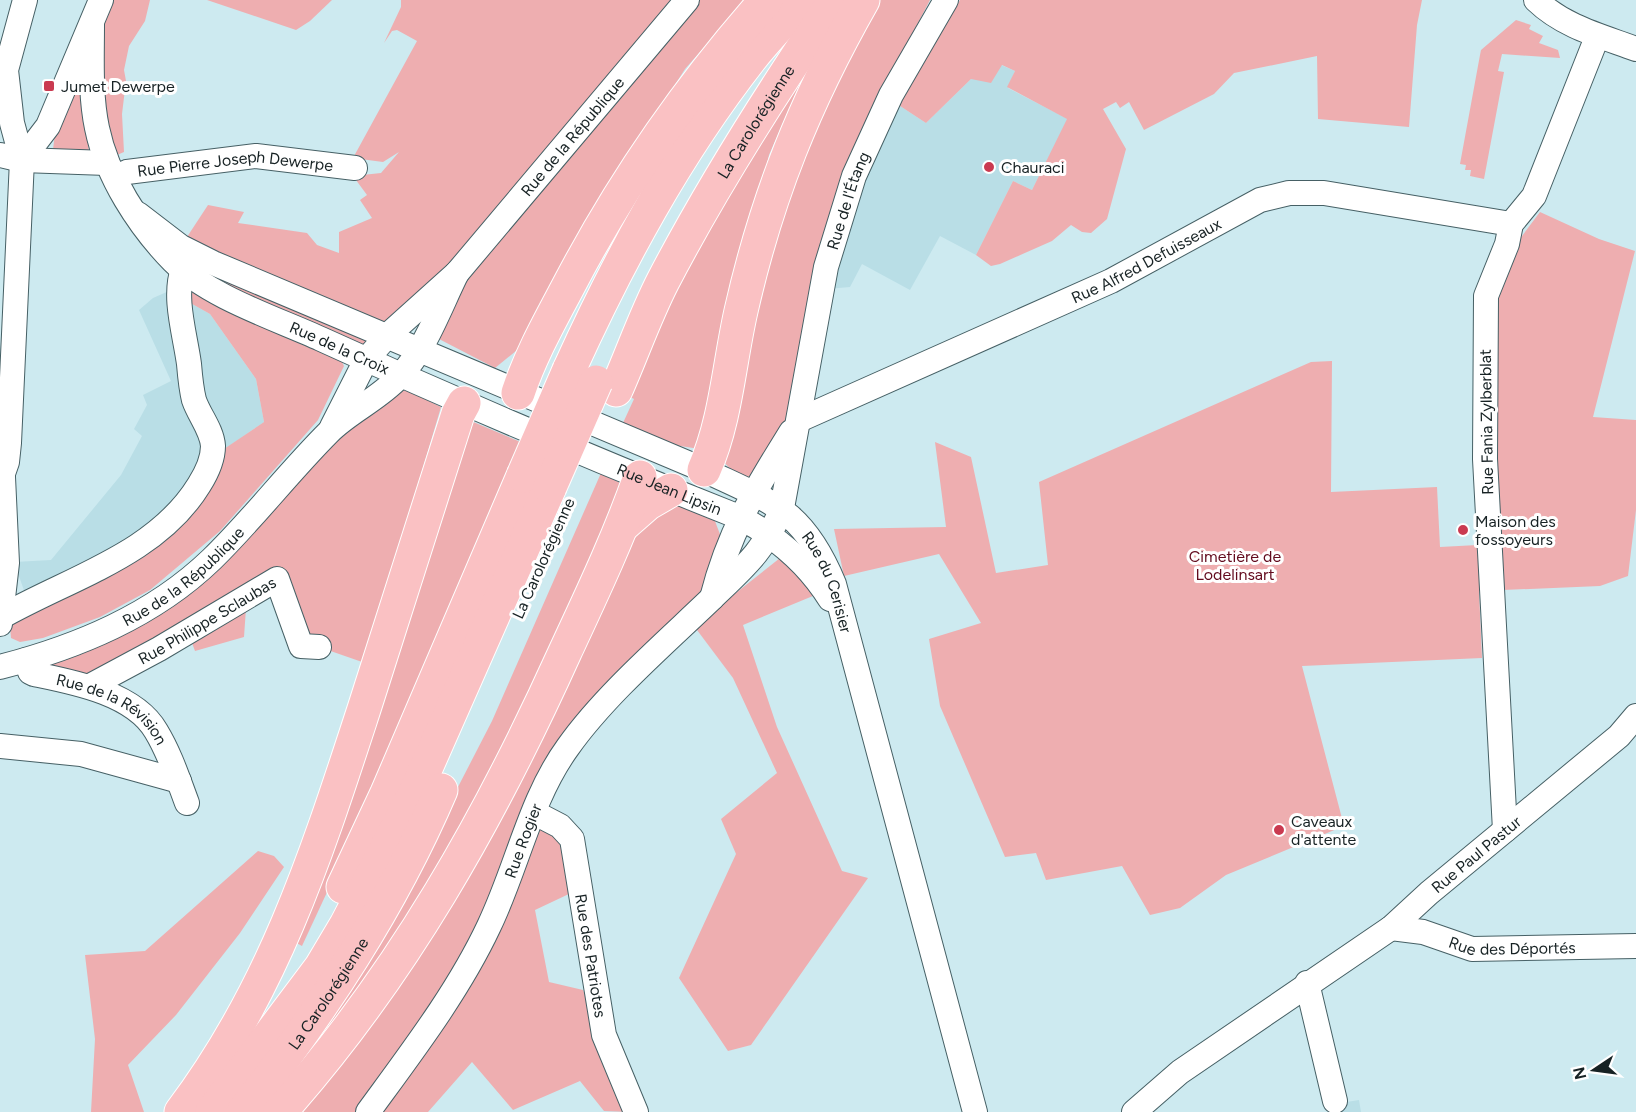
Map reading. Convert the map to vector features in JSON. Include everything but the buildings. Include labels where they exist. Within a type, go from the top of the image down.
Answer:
[{"type":"highway","points":[[507,389],[537,344],[592,240],[643,157],[696,83],[766,0]]},
{"type":"highway","name":"La Carolorégienne","points":[[594,381],[610,281],[650,206],[751,58],[803,0]]},
{"type":"highway","name":"La Carolorégienne","points":[[212,1112],[321,967],[346,925],[416,793],[594,381],[657,245],[742,101],[808,0]]},
{"type":"highway","name":"La Carolorégienne","points":[[594,381],[662,283],[722,174],[782,77],[836,0]]},
{"type":"highway","points":[[704,470],[720,424],[741,312],[765,214],[792,140],[813,94],[863,0]]},
{"type":"highway","points":[[181,1112],[209,1075],[261,986],[294,913],[338,788],[458,414],[464,403]]},
{"type":"highway","points":[[280,1112],[317,1070],[381,986],[448,884],[528,734],[624,525],[640,477]]},
{"type":"highway","name":"La Carolorégienne","points":[[243,1112],[298,1041],[376,921],[435,806],[548,486]]},
{"type":"highway","points":[[624,525],[647,504],[671,490]]},
{"type":"street","points":[[1,620],[7,563],[2,480],[9,444],[12,123],[6,70],[25,0]]},
{"type":"street","name":"Rue de la Croix","points":[[11,157],[48,126],[101,0]]},
{"type":"street","name":"Rue de la République","points":[[330,431],[366,360],[387,336],[457,273],[687,0]]},
{"type":"street","name":"Rue de l'Étang","points":[[772,534],[782,508],[826,267],[854,176],[891,95],[946,0]]},
{"type":"street","points":[[1536,0],[1549,12],[1597,37],[1636,49]]},
{"type":"street","name":"Rue de la Croix","points":[[92,24],[93,90],[97,128],[111,170],[154,240],[183,269],[218,292],[366,360],[567,446]]},
{"type":"street","name":"Rue Fania Zylberblat","points":[[1505,830],[1485,459],[1486,296],[1507,244],[1511,225],[1534,195],[1597,37]]},
{"type":"street","name":"Rue Pierre Joseph Dewerpe","points":[[11,157],[127,172],[256,156],[355,168]]},
{"type":"street","name":"Rue Alfred Defuisseaux","points":[[799,420],[1111,281],[1274,195],[1324,193],[1511,225]]},
{"type":"street","name":"Rue de la Croix","points":[[138,214],[181,247],[213,263],[507,389],[578,417]]},
{"type":"street","points":[[1,620],[149,539],[189,502],[207,472],[213,446],[195,400],[191,383],[179,289],[183,269]]},
{"type":"street","name":"Rue de la République","points":[[0,667],[94,636],[170,593],[212,560],[330,431],[401,375],[419,350],[457,273]]},
{"type":"street","points":[[464,403],[507,389],[519,426]]},
{"type":"street","name":"Rue Jean Lipsin","points":[[578,417],[617,436],[704,470],[782,508]]},
{"type":"street","name":"Rue de l'Étang","points":[[739,517],[799,420]]},
{"type":"street","points":[[617,436],[635,457],[640,477]]},
{"type":"street","name":"Rue Jean Lipsin","points":[[567,446],[739,517],[772,534]]},
{"type":"street","points":[[671,490],[704,470]]},
{"type":"street","name":"Rue du Cerisier","points":[[782,508],[806,530],[823,556],[834,584],[845,624]]},
{"type":"street","points":[[712,598],[720,568],[739,517]]},
{"type":"street","name":"Rue du Cerisier","points":[[772,534],[796,556],[820,584],[845,624]]},
{"type":"street","name":"Rue Rogier","points":[[368,1112],[463,975],[489,926],[549,778],[568,747],[591,718],[740,573],[772,534]]},
{"type":"street","name":"Rue Philippe Sclaubas","points":[[90,686],[159,649],[277,579],[301,646],[319,647]]},
{"type":"street","points":[[845,624],[975,1112]]},
{"type":"street","name":"Rue de la Révision","points":[[26,660],[30,672],[34,674],[90,686],[133,709],[155,729],[187,803]]},
{"type":"street","name":"Rue Paul Pastur","points":[[1134,1112],[1180,1072],[1307,983],[1391,928],[1619,736],[1636,716]]},
{"type":"street","name":"Rue de la Révision","points":[[0,746],[81,754],[179,781]]},
{"type":"street","name":"Rue des Patriotes","points":[[535,813],[560,826],[572,839],[604,1035],[636,1112]]},
{"type":"street","name":"Rue des Déportés","points":[[1391,928],[1423,932],[1472,949],[1636,946]]},
{"type":"street","points":[[1307,983],[1335,1101]]},
{"type":"shaded area","points":[[1001,65],[1015,71],[1008,88],[1068,119],[1032,190],[1013,181],[976,255],[940,236],[910,290],[862,264],[850,287],[827,289],[867,176],[897,104],[926,123],[973,77]]},
{"type":"shaded area","points":[[169,291],[210,314],[256,379],[264,422],[219,453],[201,500],[32,613],[14,562],[51,560],[121,475],[142,436],[134,429],[147,405],[143,395],[171,381],[139,310],[153,298]]},
{"type":"shaded area","points":[[1359,1100],[1361,1112],[1329,1112],[1328,1105]]},
{"type":"green space","points":[[110,0],[150,0],[145,21],[129,46],[124,70],[126,81],[122,114],[124,152],[117,155],[106,134],[99,23]]},
{"type":"green space","points":[[207,0],[332,0],[310,21],[296,30]]},
{"type":"green space","points":[[401,0],[680,0],[437,278],[383,324],[294,294],[187,237],[208,205],[244,212],[238,223],[307,233],[317,245],[339,253],[339,232],[372,218],[360,200],[367,195],[353,176],[381,173],[399,152],[383,162],[353,158],[417,41],[397,30],[392,31],[384,43],[401,7]]},
{"type":"green space","points":[[697,0],[746,0],[685,69],[624,165],[522,346],[495,368],[439,339],[464,280]]},
{"type":"green space","points":[[850,0],[930,0],[870,115],[784,443],[763,476],[745,477],[736,474],[712,451],[617,436],[634,399],[616,390],[819,40],[769,155],[735,305]]},
{"type":"green space","points":[[960,0],[1422,0],[1417,25],[1409,127],[1318,119],[1317,56],[1234,73],[1214,94],[1144,130],[1129,102],[1120,108],[1116,102],[1103,109],[1126,149],[1107,219],[1091,233],[1082,232],[1071,225],[1052,241],[991,266],[976,255],[1013,181],[1032,190],[1067,119],[1007,87],[1015,71],[1002,65],[991,83],[971,79],[926,123],[897,104],[923,57]]},
{"type":"green space","points":[[1516,20],[1531,25],[1529,29],[1543,36],[1539,43],[1558,50],[1560,58],[1502,54],[1498,71],[1504,72],[1484,179],[1470,176],[1471,170],[1465,170],[1466,165],[1460,164],[1481,50]]},
{"type":"green space","points":[[76,77],[85,78],[89,157],[52,157],[56,126]]},
{"type":"green space","name":"Cimetière de Lodelinsart","points":[[1540,212],[1599,239],[1635,251],[1593,417],[1636,420],[1636,510],[1628,576],[1600,586],[1479,591],[1482,658],[1302,666],[1344,826],[1226,875],[1180,908],[1150,915],[1122,866],[1046,880],[1036,853],[1005,857],[940,706],[929,639],[981,623],[939,554],[844,576],[834,529],[946,527],[935,442],[971,457],[996,573],[1048,565],[1039,482],[1311,362],[1332,361],[1331,492],[1437,487],[1440,547],[1496,544],[1494,291],[1516,244]]},
{"type":"green space","points":[[173,250],[370,339],[363,349],[218,285]]},
{"type":"green space","points":[[188,289],[340,358],[344,366],[318,420],[220,531],[150,590],[100,617],[43,638],[20,642],[11,638],[10,626],[15,621],[132,557],[218,453],[264,422],[256,379],[210,314],[169,291]]},
{"type":"green space","points":[[407,390],[441,407],[365,663],[319,647],[301,646],[277,579],[247,594],[244,637],[195,651],[188,632],[99,678],[48,670],[50,663],[139,621],[328,444],[400,391]]},
{"type":"green space","points":[[471,421],[523,443],[389,759],[302,946],[291,940]]},
{"type":"green space","points":[[601,473],[628,487],[422,910],[290,1086],[409,882],[492,721]]},
{"type":"green space","points":[[673,503],[713,516],[723,542],[704,591],[593,700],[443,991],[357,1112],[299,1112],[635,524]]},
{"type":"green space","points":[[780,558],[825,591],[743,625],[777,727],[842,871],[868,878],[751,1045],[728,1051],[679,978],[736,854],[721,819],[777,773],[733,678],[694,626]]},
{"type":"green space","points":[[535,813],[554,831],[564,848],[571,893],[535,910],[549,982],[583,990],[631,1112],[604,1111],[580,1081],[513,1110],[472,1062],[428,1112],[368,1112],[443,1004]]},
{"type":"green space","points":[[258,851],[274,856],[284,867],[240,933],[176,1015],[128,1065],[144,1112],[91,1112],[95,1039],[85,955],[145,951]]},
{"type":"place","name":"Jumet Dewerpe","points":[[49,86]]},
{"type":"place","name":"Chauraci","points":[[989,167]]},
{"type":"place","name":"Maison des fossoyeurs","points":[[1463,530]]},
{"type":"place","name":"Caveaux d'attente","points":[[1279,830]]}]
